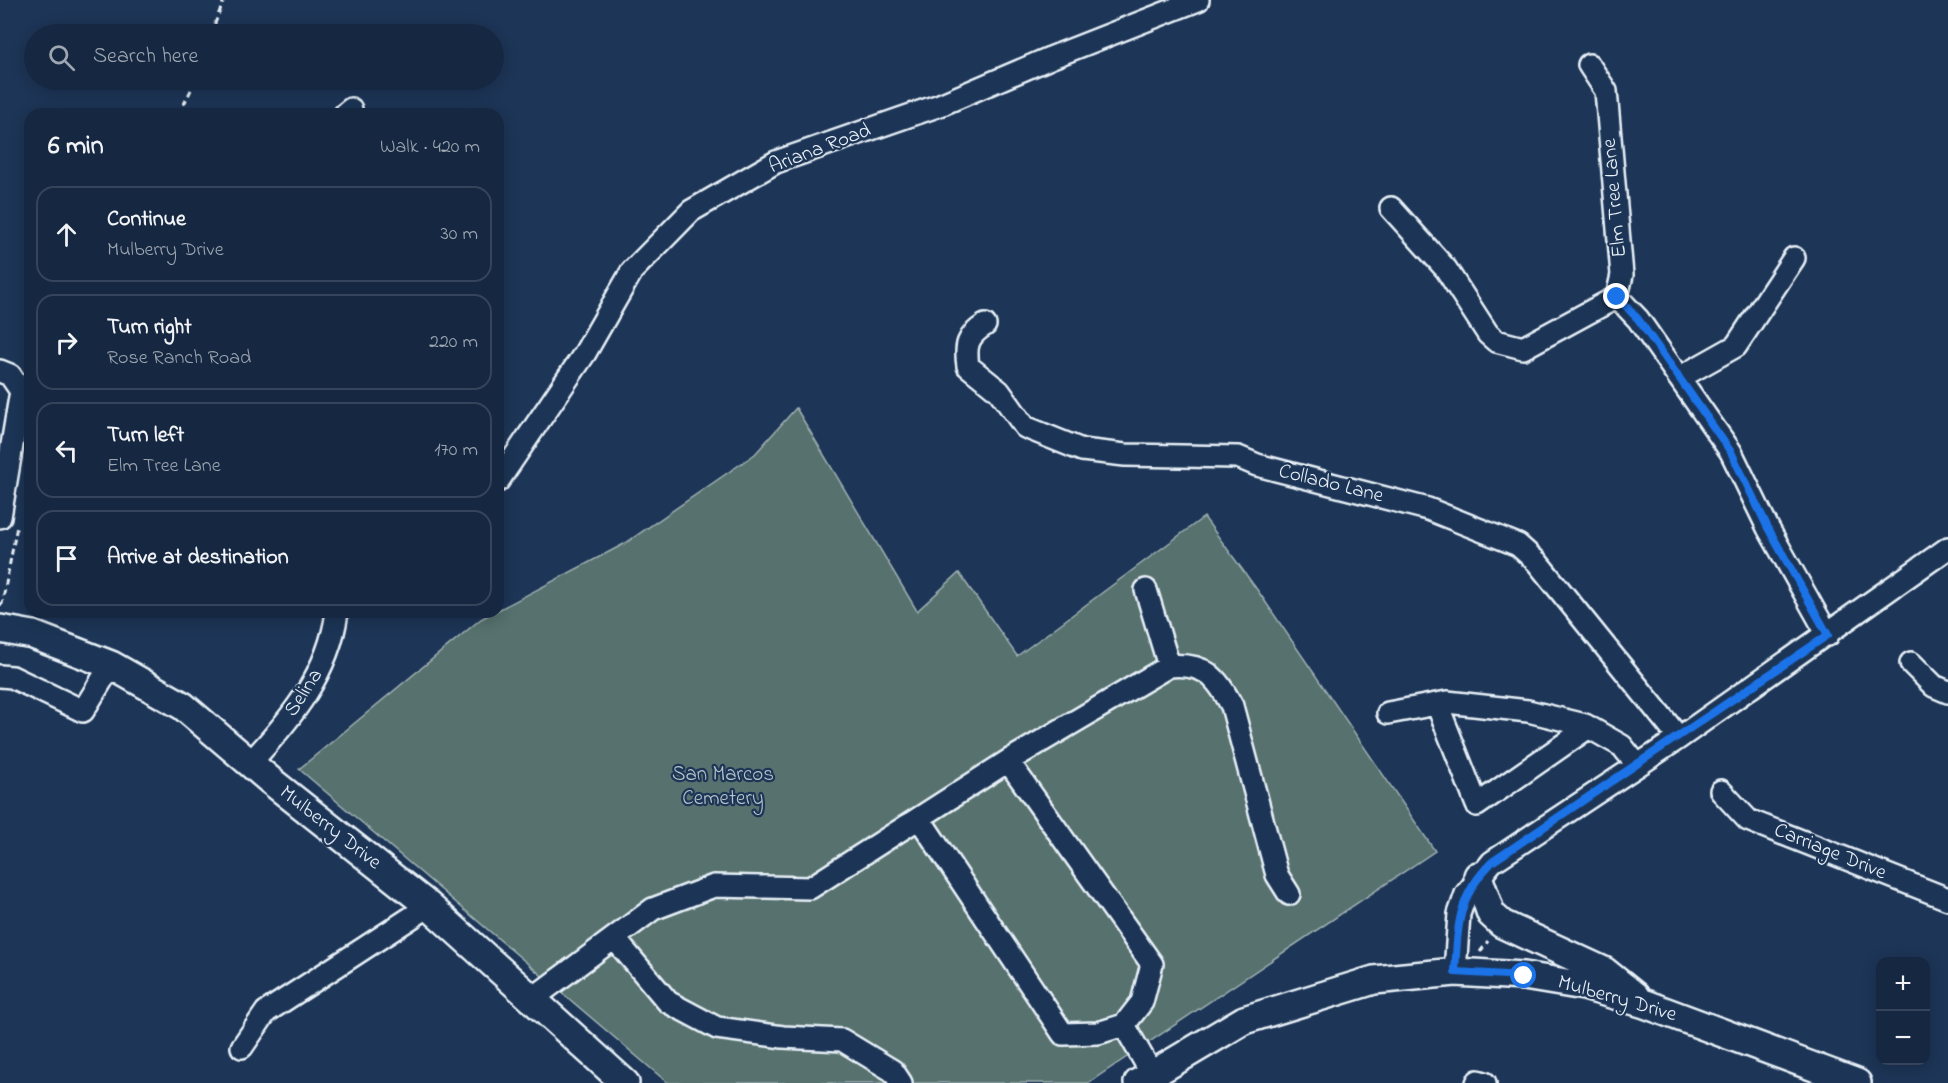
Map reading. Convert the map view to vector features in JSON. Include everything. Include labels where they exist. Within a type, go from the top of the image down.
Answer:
[{"type":"main road","name":"Mulberry Drive","points":[[0,629],[33,635],[111,664],[183,706],[250,763],[429,906],[625,1083]]},
{"type":"main road","points":[[1478,876],[1491,914],[1502,924],[1604,971],[1645,1004]]},
{"type":"main road","name":"Mulberry Drive","points":[[1145,1079],[1244,1020],[1374,980],[1455,972],[1524,976],[1584,986],[1645,1004],[1856,1083]]},
{"type":"street","name":"Ariana Road","points":[[504,472],[585,353],[632,271],[691,211],[776,162],[940,105],[1050,58],[1198,0]]},
{"type":"street","name":"Elm Tree Lane","points":[[1589,65],[1606,91],[1622,275],[1617,297]]},
{"type":"street","points":[[1391,208],[1446,268],[1488,334],[1496,341],[1523,348],[1617,297],[1638,319],[1731,452],[1768,528],[1828,635]]},
{"type":"street","points":[[1679,378],[1736,346],[1794,258]]},
{"type":"street","name":"Collado Lane","points":[[985,325],[973,332],[965,347],[968,366],[999,391],[1025,427],[1082,450],[1125,455],[1238,457],[1257,465],[1428,509],[1518,545],[1537,562],[1678,738]]},
{"type":"street","points":[[0,371],[10,375],[21,391],[9,521]]},
{"type":"street","points":[[1455,972],[1459,914],[1466,894],[1478,876],[1492,862],[1828,635],[1948,548]]},
{"type":"street","points":[[1146,590],[1169,666]]},
{"type":"street","name":"Selina","points":[[250,763],[306,696],[326,657],[336,618]]},
{"type":"street","points":[[1911,663],[1934,686],[1948,692]]},
{"type":"street","points":[[0,676],[12,677],[83,711],[111,664]]},
{"type":"street","points":[[532,999],[653,909],[714,886],[810,888],[1008,761],[1169,666],[1184,665],[1205,669],[1221,686],[1232,706],[1277,874],[1289,894]]},
{"type":"street","points":[[1388,713],[1447,702],[1493,706],[1589,727],[1622,746],[1637,765]]},
{"type":"street","points":[[1437,704],[1477,805],[1589,727]]},
{"type":"street","points":[[919,818],[1063,1034],[1098,1033],[1124,1025],[1142,1002],[1152,964],[1008,761]]},
{"type":"street","name":"Carriage Drive","points":[[1721,791],[1748,820],[1948,899]]},
{"type":"street","points":[[242,1047],[266,1012],[429,906]]},
{"type":"street","points":[[614,938],[668,1002],[717,1028],[783,1037],[842,1040],[893,1071],[901,1083]]},
{"type":"street","points":[[1124,1025],[1145,1079]]},
{"type":"street","points":[[1478,1083],[1479,1081],[1485,1083]]},
{"type":"path","points":[[215,24],[224,0]]},
{"type":"path","points":[[182,108],[190,90]]},
{"type":"path","points":[[0,605],[9,521]]},
{"type":"path","points":[[1479,953],[1488,942],[1489,936]]},
{"type":"green space","name":"San Marcos Cemetery","points":[[796,408],[917,611],[959,573],[1017,656],[1204,517],[1258,591],[1435,851],[1088,1083],[668,1083],[299,769],[481,619],[504,618],[504,607],[624,544],[755,454]]},
{"type":"route","points":[[1524,976],[1455,972],[1459,914],[1466,894],[1478,876],[1492,862],[1828,635],[1768,528],[1731,452],[1638,319],[1617,297]]}]
